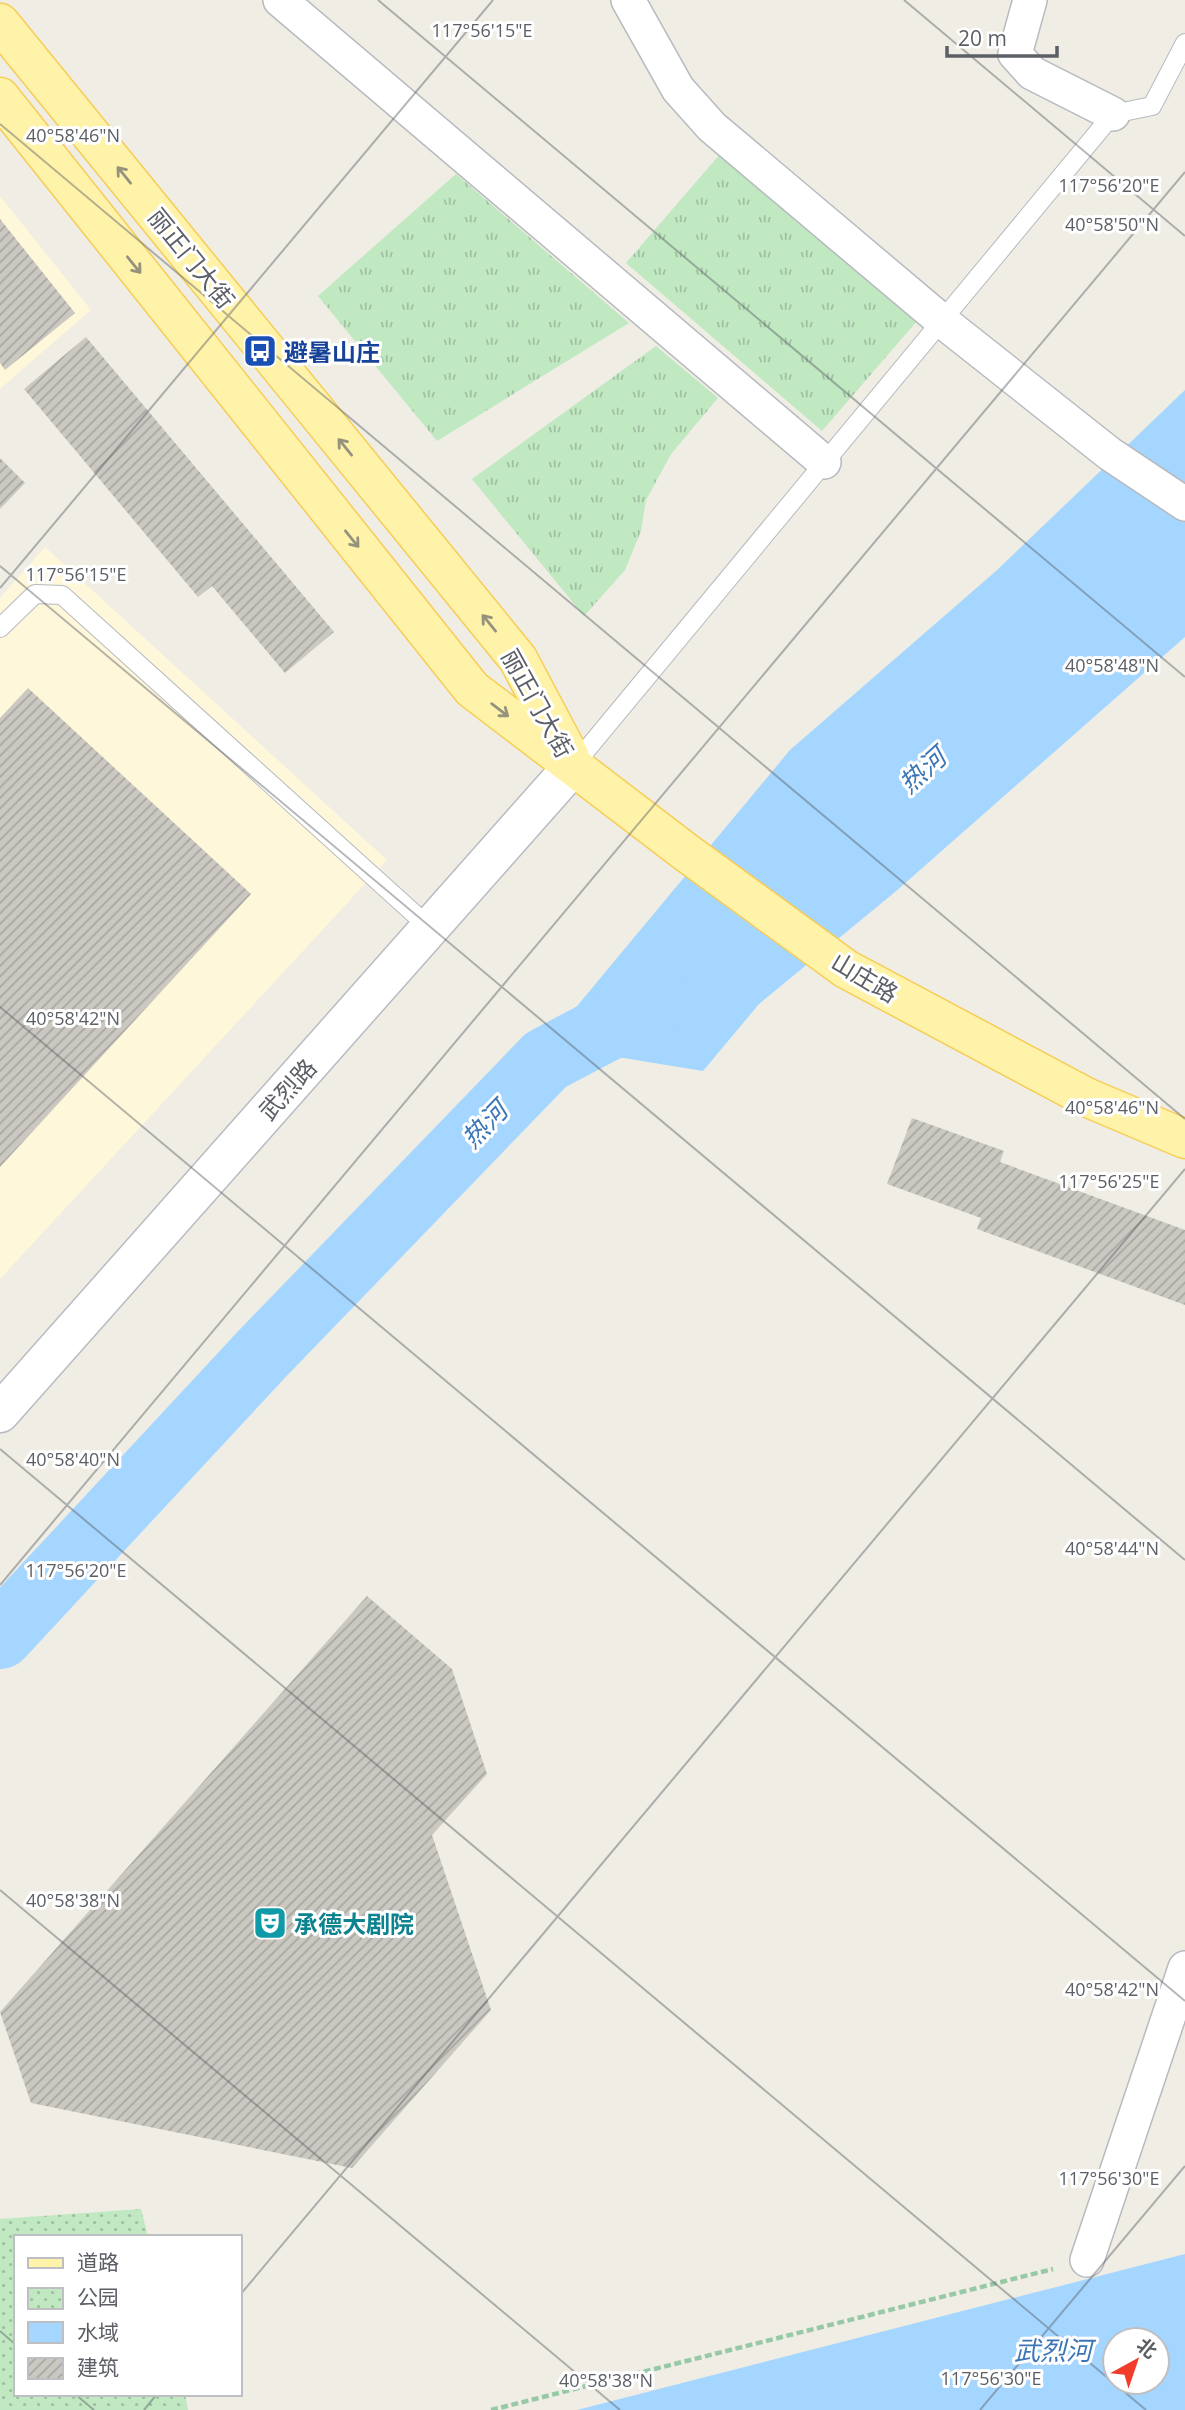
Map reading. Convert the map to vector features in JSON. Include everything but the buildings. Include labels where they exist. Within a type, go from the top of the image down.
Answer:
[{"type":"main road","name":"丽正门大街","points":[[0,23],[518,659],[574,765]]},
{"type":"main road","name":"丽正门大街","points":[[0,97],[472,689],[574,765]]},
{"type":"main road","name":"山庄路","points":[[574,765],[687,853],[846,969],[1086,1097],[1185,1139]]},
{"type":"main road","name":"武烈路","points":[[0,1413],[574,765]]},
{"type":"street","points":[[280,0],[824,462]]},
{"type":"street","points":[[628,0],[678,89],[712,127],[942,321],[1110,454],[1185,504]]},
{"type":"street","points":[[1030,0],[1015,54],[1031,72],[1113,114]]},
{"type":"street","points":[[1087,2260],[1185,1968]]},
{"type":"lane","points":[[574,765],[1113,114],[1152,106],[1185,43]]},
{"type":"lane","points":[[0,628],[35,594],[62,595],[430,928]]},
{"type":"path","points":[[491,2410],[1087,2260]]},
{"type":"shaded area","points":[[0,196],[91,310],[0,389]]},
{"type":"shaded area","points":[[45,547],[387,860],[0,1279],[0,598]]},
{"type":"green space","points":[[721,153],[917,321],[822,431],[626,263]]},
{"type":"green space","points":[[456,174],[629,323],[437,441],[318,296]]},
{"type":"green space","points":[[656,346],[718,398],[671,454],[646,500],[641,531],[625,570],[584,616],[472,479]]},
{"type":"green space","points":[[141,2209],[148,2235],[14,2235],[14,2396],[185,2396],[188,2410],[0,2410],[0,2219]]},
{"type":"water","points":[[1185,390],[1185,637],[895,892],[759,1004],[703,1071],[593,1053],[553,1035],[790,750],[996,571]]},
{"type":"water","name":"武烈河","points":[[1185,2254],[1185,2410],[577,2410]]},
{"type":"waterway","name":"热河","points":[[0,1636],[262,1354],[546,1060],[656,1002]]},
{"type":"place","name":"避暑山庄","points":[[260,351]]},
{"type":"place","name":"承德大剧院","points":[[270,1923]]}]
